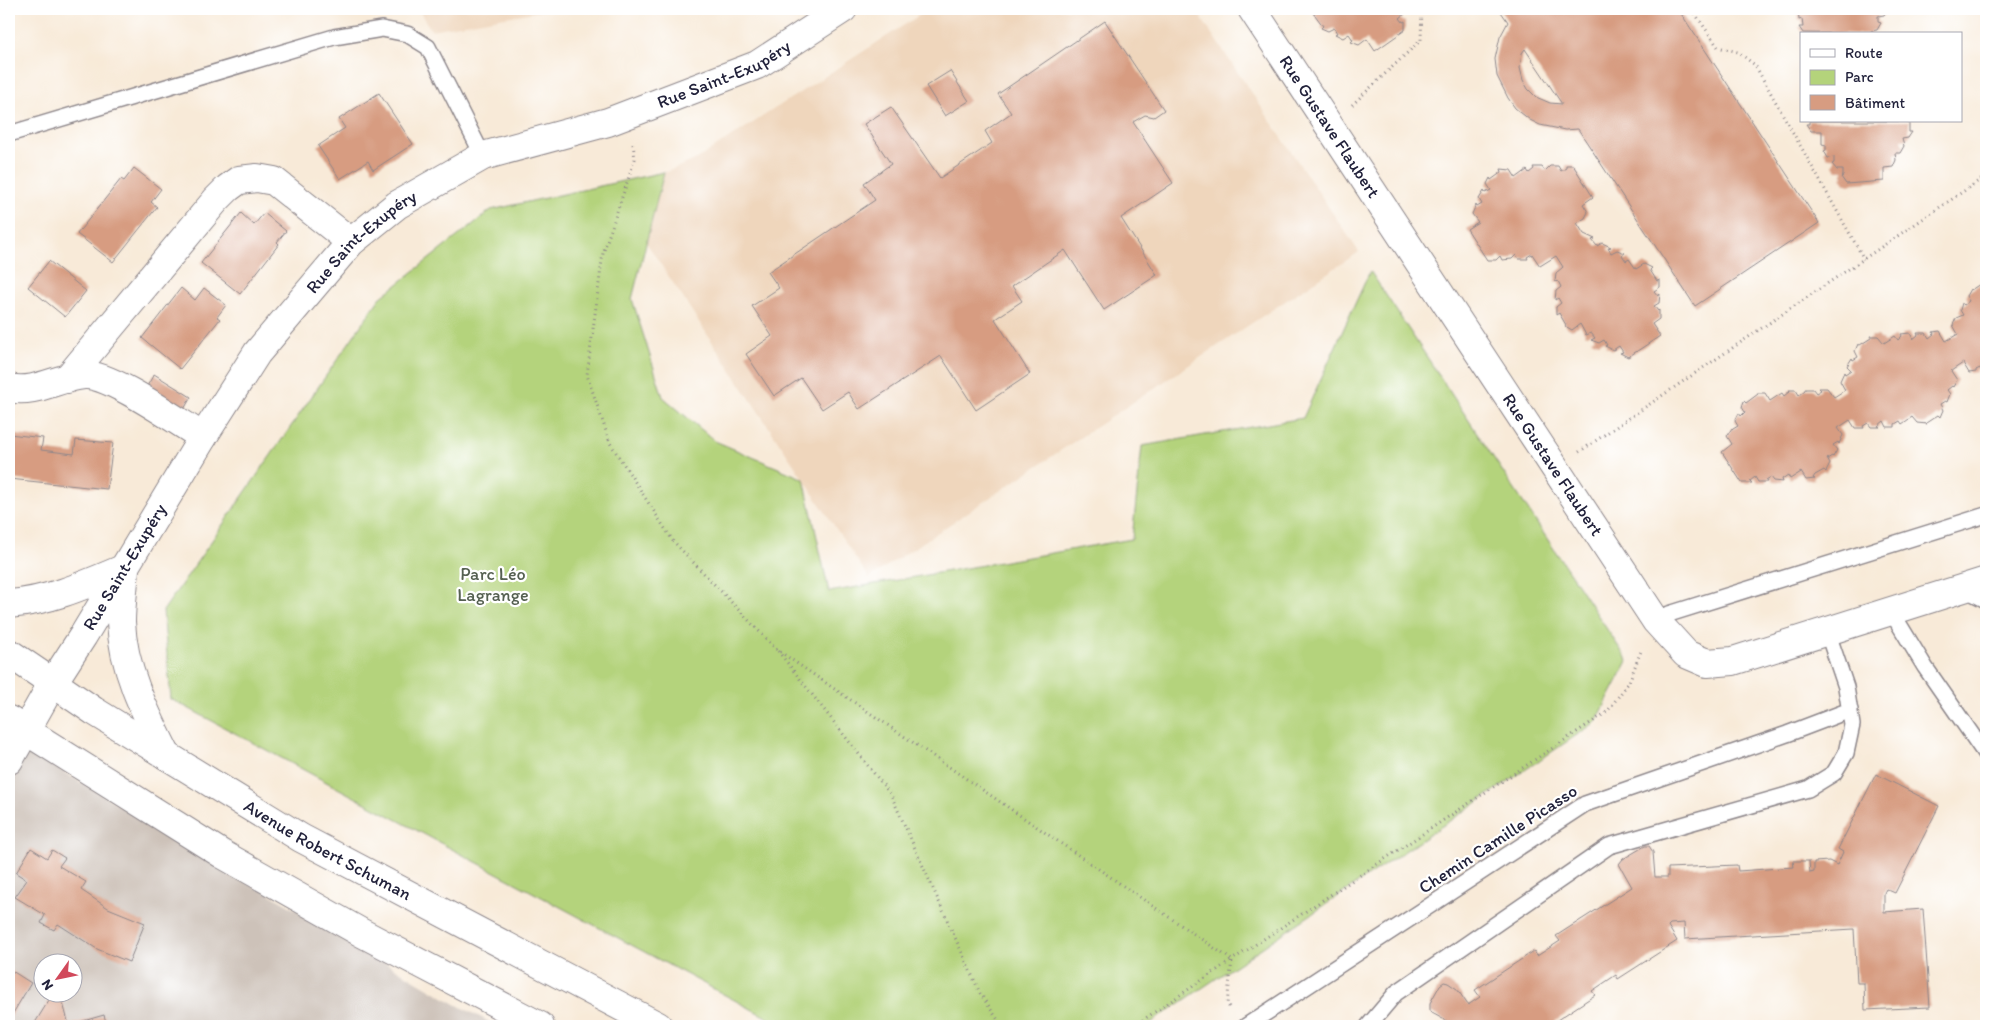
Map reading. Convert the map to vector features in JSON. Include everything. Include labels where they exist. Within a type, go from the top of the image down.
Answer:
[{"type":"street","name":"Rue Saint-Exupéry","points":[[9,760],[16,725],[52,684],[125,568],[203,437],[257,353],[351,242],[397,205],[483,156],[608,122],[757,64],[843,9]]},
{"type":"street","name":"Rue Gustave Flaubert","points":[[1252,9],[1656,621],[1686,654],[1707,663],[1733,661],[1891,611],[1979,590]]},
{"type":"street","points":[[67,379],[216,200],[239,180],[257,178],[274,181],[351,242]]},
{"type":"street","points":[[9,388],[18,390],[42,387],[85,375],[100,378],[124,389],[203,437]]},
{"type":"street","points":[[9,604],[24,603],[59,595],[125,568],[121,622],[127,660],[140,701],[167,756]]},
{"type":"street","name":"Avenue Robert Schuman","points":[[9,653],[52,684],[301,838],[658,1026]]},
{"type":"street","points":[[16,725],[222,854],[362,933],[540,1026]]},
{"type":"lane","points":[[9,134],[334,37],[382,30],[407,34],[428,47],[483,156]]},
{"type":"lane","points":[[1656,621],[1669,614],[1986,515]]},
{"type":"lane","points":[[1891,611],[1925,667],[1986,755]]},
{"type":"lane","points":[[1368,1026],[1396,992],[1609,846],[1808,790],[1834,773],[1846,753],[1852,725],[1846,687],[1827,631]]},
{"type":"lane","name":"Chemin Camille Picasso","points":[[1246,1026],[1585,804],[1787,734],[1850,710]]},
{"type":"path","points":[[1330,126],[1421,40],[1422,9]]},
{"type":"path","points":[[1692,9],[1718,47],[1738,52],[1755,65],[1864,259]]},
{"type":"path","points":[[630,114],[634,159],[603,253],[587,375],[610,442],[673,541],[776,649],[891,796],[980,993],[1002,1026]]},
{"type":"path","points":[[1556,468],[1986,176]]},
{"type":"path","points":[[1134,1026],[1607,712],[1629,682],[1637,660],[1656,621]]},
{"type":"path","points":[[776,649],[1232,960]]},
{"type":"path","points":[[1232,960],[1227,1004],[1233,1011]]},
{"type":"shaded area","points":[[418,9],[552,9],[431,30]]},
{"type":"shaded area","points":[[929,9],[1195,9],[1359,252],[869,578],[614,194],[697,159]]},
{"type":"shaded area","points":[[9,740],[457,1005],[497,1026],[9,1026]]},
{"type":"green space","name":"Parc Léo Lagrange","points":[[664,172],[632,299],[663,397],[715,441],[804,479],[829,592],[1132,539],[1142,446],[1303,418],[1370,271],[1628,661],[1596,722],[1146,1026],[783,1026],[171,699],[163,611],[380,298],[491,210]]},
{"type":"building","points":[[1314,9],[1405,9],[1405,14],[1400,18],[1403,22],[1405,21],[1405,30],[1375,51],[1367,39],[1359,45],[1351,42],[1353,40],[1349,34],[1343,38],[1335,34],[1337,33],[1334,28],[1328,31],[1321,28],[1323,26],[1314,15]]},
{"type":"building","points":[[1499,9],[1678,9],[1819,223],[1695,306],[1578,129],[1565,130],[1540,125],[1515,108],[1508,98],[1497,76],[1495,59],[1500,37],[1508,22]],"holes":[[[1525,49],[1562,104],[1550,103],[1536,97],[1528,89],[1520,68],[1522,53]]]},
{"type":"building","points":[[1798,9],[1888,9],[1884,15],[1878,16],[1878,22],[1881,23],[1877,30],[1871,32],[1802,32],[1799,27],[1803,27],[1802,19],[1799,20]]},
{"type":"building","points":[[1105,21],[1164,110],[1154,117],[1145,115],[1133,122],[1173,183],[1121,218],[1157,275],[1104,310],[1065,250],[1012,286],[1022,301],[995,319],[1030,374],[976,410],[941,356],[859,409],[848,392],[822,409],[801,378],[774,396],[746,354],[772,336],[752,306],[779,288],[768,272],[875,200],[864,183],[891,164],[864,124],[891,107],[940,178],[992,143],[985,131],[1011,113],[998,94]]},
{"type":"building","points":[[950,71],[969,101],[945,116],[926,86]]},
{"type":"building","points":[[379,93],[413,144],[373,170],[368,161],[340,179],[318,146],[345,128],[339,119]]},
{"type":"building","points":[[1809,122],[1909,122],[1909,132],[1912,132],[1908,138],[1902,139],[1904,146],[1900,153],[1895,153],[1896,160],[1893,167],[1884,168],[1884,181],[1846,184],[1841,177],[1843,176],[1843,170],[1837,170],[1832,164],[1834,163],[1834,157],[1828,158],[1824,151],[1826,150],[1826,145],[1822,144],[1822,131],[1811,131],[1806,124],[1809,124]]},
{"type":"building","points":[[1566,165],[1573,165],[1593,197],[1583,204],[1588,212],[1585,218],[1577,223],[1584,234],[1595,239],[1592,240],[1597,246],[1602,243],[1611,247],[1608,248],[1611,253],[1617,250],[1625,253],[1622,255],[1626,261],[1629,259],[1636,269],[1644,264],[1652,268],[1650,270],[1657,281],[1660,280],[1660,287],[1654,291],[1658,296],[1660,294],[1659,303],[1654,306],[1659,310],[1659,319],[1652,324],[1660,336],[1628,357],[1620,353],[1623,352],[1619,346],[1613,350],[1605,346],[1607,345],[1604,340],[1599,343],[1591,340],[1595,338],[1591,333],[1586,335],[1580,324],[1572,330],[1565,326],[1559,313],[1556,315],[1556,307],[1561,303],[1558,298],[1555,300],[1556,291],[1561,287],[1558,281],[1555,282],[1556,273],[1563,267],[1556,256],[1540,266],[1532,254],[1527,257],[1528,259],[1519,259],[1516,255],[1512,259],[1502,260],[1500,256],[1496,260],[1487,260],[1467,229],[1478,222],[1472,214],[1476,205],[1477,207],[1482,204],[1479,199],[1484,191],[1485,193],[1491,190],[1487,184],[1490,178],[1491,180],[1502,172],[1501,169],[1511,170],[1516,178],[1527,170],[1529,173],[1534,169],[1533,167],[1542,167],[1545,171],[1550,166],[1558,166],[1561,171],[1566,168]]},
{"type":"building","points":[[134,168],[161,189],[151,202],[157,207],[113,262],[77,234],[121,179],[124,181]]},
{"type":"building","points":[[241,213],[254,225],[264,213],[286,231],[277,242],[279,244],[240,294],[201,263]]},
{"type":"building","points":[[49,261],[86,291],[65,317],[28,287]]},
{"type":"building","points":[[1982,279],[1986,279],[1986,371],[1983,372],[1980,368],[1976,372],[1969,373],[1963,363],[1951,371],[1957,380],[1953,387],[1947,390],[1950,394],[1947,402],[1945,401],[1940,404],[1943,410],[1940,417],[1938,415],[1927,424],[1917,423],[1912,417],[1902,424],[1900,421],[1895,424],[1895,427],[1887,427],[1884,421],[1878,426],[1880,427],[1871,427],[1868,423],[1863,426],[1864,428],[1855,428],[1850,420],[1838,428],[1843,435],[1839,444],[1838,442],[1833,445],[1837,450],[1833,457],[1827,459],[1830,464],[1826,472],[1824,470],[1815,475],[1813,478],[1815,479],[1806,480],[1801,472],[1790,479],[1788,475],[1782,479],[1783,482],[1774,481],[1771,477],[1766,480],[1767,482],[1758,482],[1755,477],[1750,481],[1752,483],[1742,483],[1722,452],[1732,444],[1727,436],[1732,428],[1738,426],[1735,421],[1739,413],[1741,416],[1745,412],[1742,407],[1744,401],[1746,403],[1757,393],[1765,393],[1770,401],[1782,393],[1784,396],[1789,390],[1796,390],[1799,395],[1805,389],[1813,389],[1816,393],[1821,390],[1819,388],[1827,388],[1834,397],[1845,390],[1840,381],[1844,372],[1845,374],[1851,370],[1847,366],[1852,358],[1853,360],[1858,357],[1855,351],[1858,344],[1860,345],[1871,338],[1870,336],[1878,336],[1884,343],[1895,336],[1898,340],[1902,336],[1901,334],[1910,333],[1913,339],[1918,335],[1917,333],[1926,333],[1929,338],[1934,334],[1933,332],[1940,331],[1946,341],[1958,334],[1953,325],[1956,318],[1963,315],[1960,310],[1962,303],[1964,305],[1969,301],[1966,296],[1970,289],[1983,282]]},
{"type":"building","points":[[181,288],[195,300],[204,288],[226,305],[217,317],[220,319],[180,369],[142,338]]},
{"type":"building","points":[[154,374],[191,397],[183,411],[146,388]]},
{"type":"building","points":[[9,434],[43,438],[41,450],[74,454],[76,440],[113,443],[107,489],[9,479]]},
{"type":"building","points":[[1876,774],[1939,806],[1895,893],[1886,889],[1884,893],[1884,912],[1923,909],[1930,1007],[1865,1010],[1864,983],[1857,983],[1854,929],[1685,939],[1684,923],[1670,924],[1668,926],[1677,941],[1618,979],[1616,975],[1592,991],[1595,995],[1548,1026],[1451,1026],[1452,1024],[1430,1011],[1430,1003],[1440,985],[1444,982],[1457,989],[1468,1005],[1480,997],[1475,990],[1534,951],[1537,956],[1560,941],[1556,936],[1632,887],[1619,864],[1623,859],[1645,846],[1649,846],[1653,852],[1655,877],[1668,877],[1668,868],[1737,865],[1738,871],[1794,867],[1793,861],[1809,861],[1810,873],[1814,872],[1814,862],[1829,861],[1837,865],[1843,852],[1838,849]]},
{"type":"building","points":[[31,848],[47,858],[52,850],[65,858],[59,866],[86,882],[81,890],[108,908],[145,923],[129,962],[97,949],[58,924],[54,930],[41,923],[45,915],[15,897],[27,880],[16,873]]},
{"type":"building","points":[[9,969],[31,983],[9,1020]]},
{"type":"building","points":[[48,1002],[63,1002],[69,1025],[104,1015],[107,1026],[33,1026]]}]
